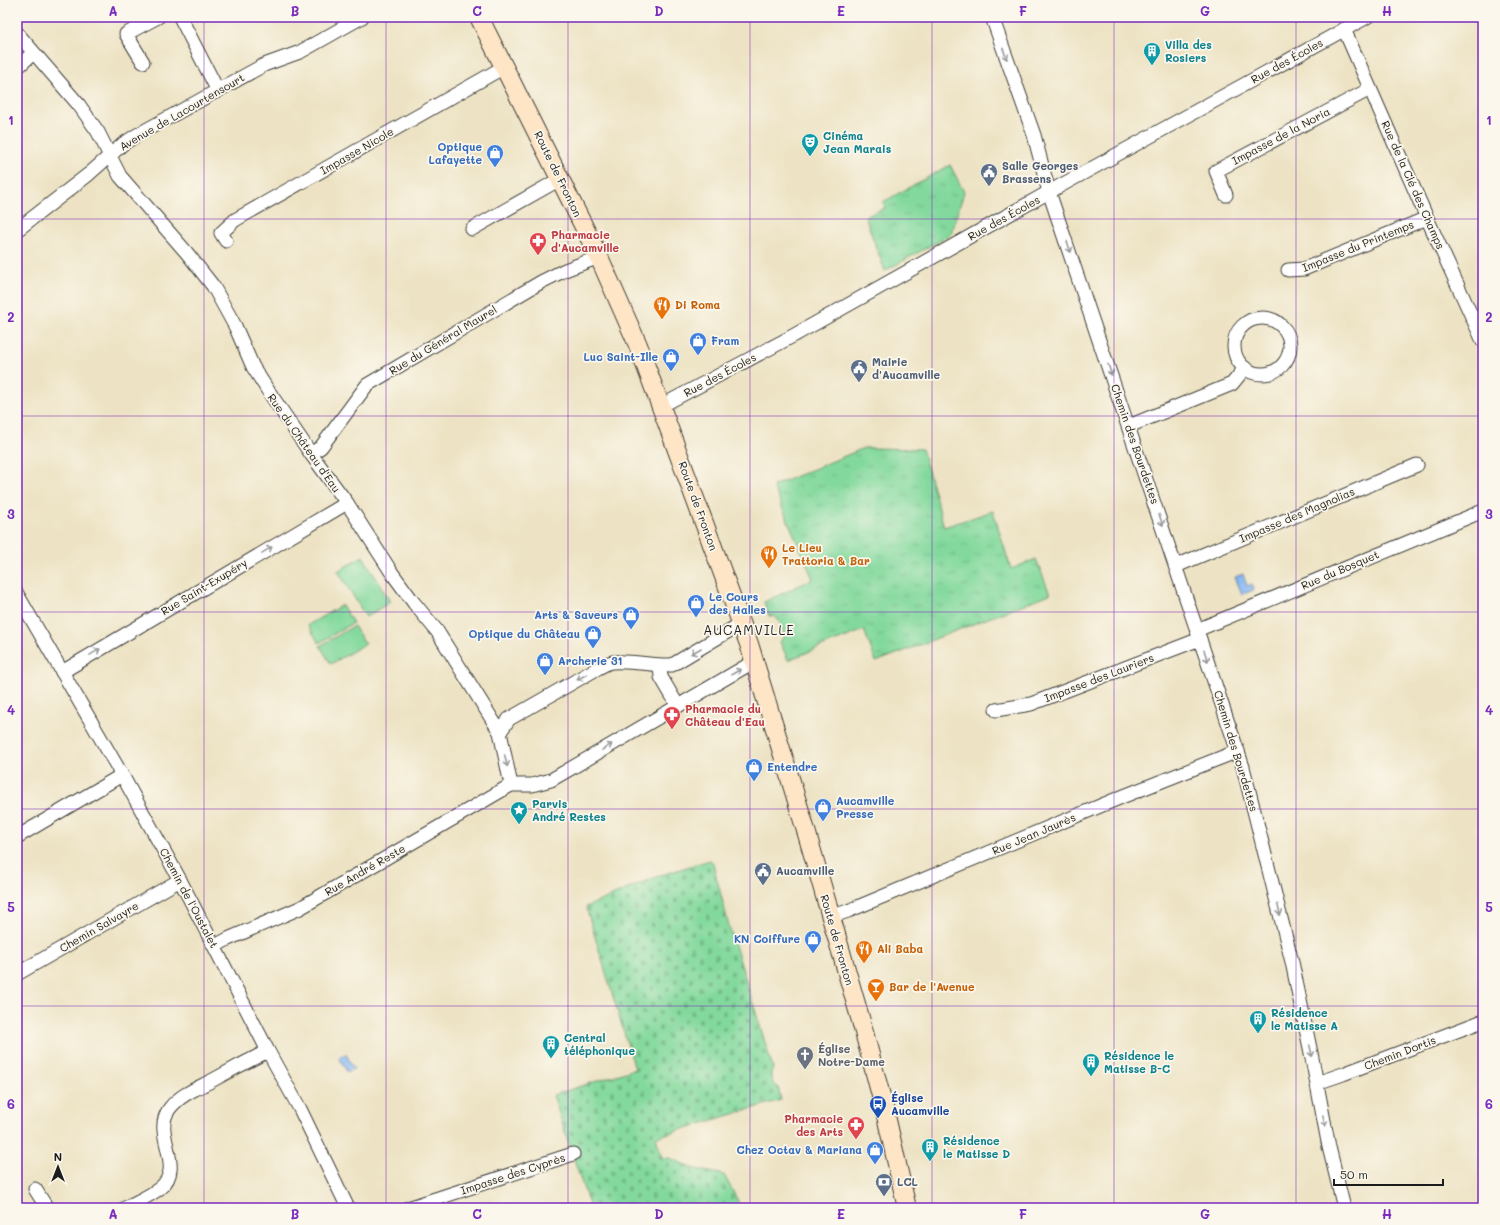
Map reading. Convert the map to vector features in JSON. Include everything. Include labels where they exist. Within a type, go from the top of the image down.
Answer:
[{"type":"main road","name":"Route de Fronton","points":[[480,17],[599,257],[638,345],[742,624],[755,661],[859,1016],[880,1091],[907,1208]]},
{"type":"street","points":[[144,62],[126,34],[158,17]]},
{"type":"street","points":[[180,17],[218,91]]},
{"type":"street","name":"Avenue de Lacourtensourt","points":[[17,230],[89,174],[110,154],[137,135],[264,65],[300,52],[362,17]]},
{"type":"street","name":"Chemin des Bourdettes","points":[[992,17],[1034,135],[1049,192],[1238,751],[1292,962],[1329,1147],[1344,1208]]},
{"type":"street","name":"Rue des Écoles","points":[[661,406],[791,337],[1049,192],[1367,17]]},
{"type":"street","name":"Rue de la Clé des Champs","points":[[1344,29],[1483,341]]},
{"type":"street","name":"Rue du Château d'Eau","points":[[17,33],[79,105],[98,132],[120,176],[187,253],[213,286],[253,367],[311,454],[347,503],[392,574],[437,631],[500,732],[512,785]]},
{"type":"street","points":[[17,68],[33,53]]},
{"type":"street","name":"Impasse Nicole","points":[[226,241],[221,233],[235,220],[504,67]]},
{"type":"street","name":"Impasse de la Noria","points":[[1226,195],[1216,171],[1370,89]]},
{"type":"street","points":[[472,229],[553,183],[561,180]]},
{"type":"street","name":"Impasse du Printemps","points":[[1288,270],[1304,270],[1427,218]]},
{"type":"street","name":"Rue du Général Maurel","points":[[311,454],[321,447],[368,385],[541,282],[565,270],[599,257]]},
{"type":"street","points":[[1257,318],[1274,320],[1282,326],[1288,334],[1290,347],[1286,360],[1280,367],[1272,372],[1263,374],[1245,368],[1239,361],[1235,348],[1236,335],[1241,327],[1248,321],[1257,318]]},
{"type":"street","points":[[1129,426],[1232,384],[1245,368]]},
{"type":"street","name":"Impasse des Magnolias","points":[[1176,566],[1417,465]]},
{"type":"street","name":"Rue Saint-Exupéry","points":[[62,672],[347,503]]},
{"type":"street","name":"Rue du Bosquet","points":[[1198,634],[1483,511]]},
{"type":"street","name":"Chemin de l'Oustalet","points":[[17,594],[122,774],[180,880],[268,1051],[300,1109],[348,1208]]},
{"type":"street","points":[[500,732],[509,719],[598,668],[610,663],[621,662],[660,666],[672,665],[742,624]]},
{"type":"street","name":"Impasse des Lauriers","points":[[996,710],[1031,704],[1198,634]]},
{"type":"street","points":[[512,785],[532,785],[551,780],[755,661]]},
{"type":"street","points":[[660,666],[661,677],[678,706]]},
{"type":"street","name":"Rue Jean Jaurès","points":[[830,917],[848,911],[1124,796],[1238,751]]},
{"type":"street","points":[[17,837],[122,774]]},
{"type":"street","name":"Rue André Reste","points":[[215,946],[300,908],[512,785]]},
{"type":"street","name":"Chemin Salvayre","points":[[17,974],[180,880]]},
{"type":"street","name":"Chemin Dortis","points":[[1317,1083],[1483,1021]]},
{"type":"street","points":[[125,1208],[160,1188],[167,1180],[171,1161],[164,1137],[163,1126],[169,1109],[183,1096],[268,1051]]},
{"type":"street","name":"Impasse des Cyprès","points":[[408,1208],[572,1154]]},
{"type":"street","points":[[35,1189],[47,1208]]},
{"type":"green space","points":[[950,165],[964,192],[951,234],[885,271],[865,217],[885,208],[883,202]]},
{"type":"green space","points":[[864,448],[922,449],[944,527],[993,511],[1011,569],[1036,559],[1050,594],[876,662],[864,630],[788,660],[780,642],[784,636],[781,625],[775,616],[769,616],[764,602],[813,579],[773,486]]},
{"type":"green space","points":[[363,556],[390,602],[366,617],[338,571]]},
{"type":"green space","points":[[342,605],[353,623],[319,643],[308,625]]},
{"type":"green space","points":[[354,626],[365,644],[331,664],[320,646]]},
{"type":"green space","points":[[710,860],[713,864],[729,926],[773,1068],[771,1079],[778,1087],[781,1100],[656,1137],[662,1158],[674,1159],[688,1167],[724,1175],[741,1208],[590,1208],[553,1095],[635,1069],[586,907],[658,876]]},
{"type":"water","points":[[1243,574],[1247,586],[1252,584],[1254,590],[1242,594],[1235,577]]},
{"type":"water","points":[[346,1054],[354,1069],[347,1072],[339,1057]]},
{"type":"place","name":"Villa des Rosiers","points":[[1152,66]]},
{"type":"place","name":"Cinéma Jean Marais","points":[[810,157]]},
{"type":"place","name":"Optique Lafayette","points":[[495,168]]},
{"type":"place","name":"Salle Georges Brassens","points":[[989,187]]},
{"type":"place","name":"Pharmacie d'Aucamville","points":[[538,256]]},
{"type":"place","name":"Di Roma","points":[[662,320]]},
{"type":"place","name":"Fram","points":[[698,356]]},
{"type":"place","name":"Luc Saint-Ille","points":[[671,372]]},
{"type":"place","name":"Mairie d'Aucamville","points":[[859,383]]},
{"type":"place","name":"Le Lieu Trattoria & Bar","points":[[769,569]]},
{"type":"place","name":"Le Cours des Halles","points":[[696,618]]},
{"type":"place","name":"Arts & Saveurs","points":[[631,630]]},
{"type":"place","name":"Optique du Château","points":[[593,649]]},
{"type":"place","name":"Archerie 31","points":[[545,676]]},
{"type":"place","name":"Pharmacie du Château d'Eau","points":[[672,730]]},
{"type":"place","name":"Entendre","points":[[754,782]]},
{"type":"place","name":"Aucamville Presse","points":[[823,822]]},
{"type":"place","name":"Parvis André Restes","points":[[519,825]]},
{"type":"place","name":"Aucamville","points":[[763,886]]},
{"type":"place","name":"KN Coiffure","points":[[813,954]]},
{"type":"place","name":"Ali Baba","points":[[864,964]]},
{"type":"place","name":"Bar de l'Avenue","points":[[876,1002]]},
{"type":"place","name":"Résidence le Matisse A","points":[[1258,1034]]},
{"type":"place","name":"Central téléphonique","points":[[551,1059]]},
{"type":"place","name":"Église Notre-Dame","points":[[805,1070]]},
{"type":"place","name":"Résidence le Matisse B-C","points":[[1091,1077]]},
{"type":"place","name":"Église Aucamville","points":[[878,1119]]},
{"type":"place","name":"Pharmacie des Arts","points":[[856,1140]]},
{"type":"place","name":"Résidence le Matisse D","points":[[930,1162]]},
{"type":"place","name":"Chez Octav & Mariana","points":[[875,1165]]},
{"type":"place","name":"LCL","points":[[884,1197]]},
{"type":"district","name":"AUCAMVILLE","points":[[749,630]]}]
